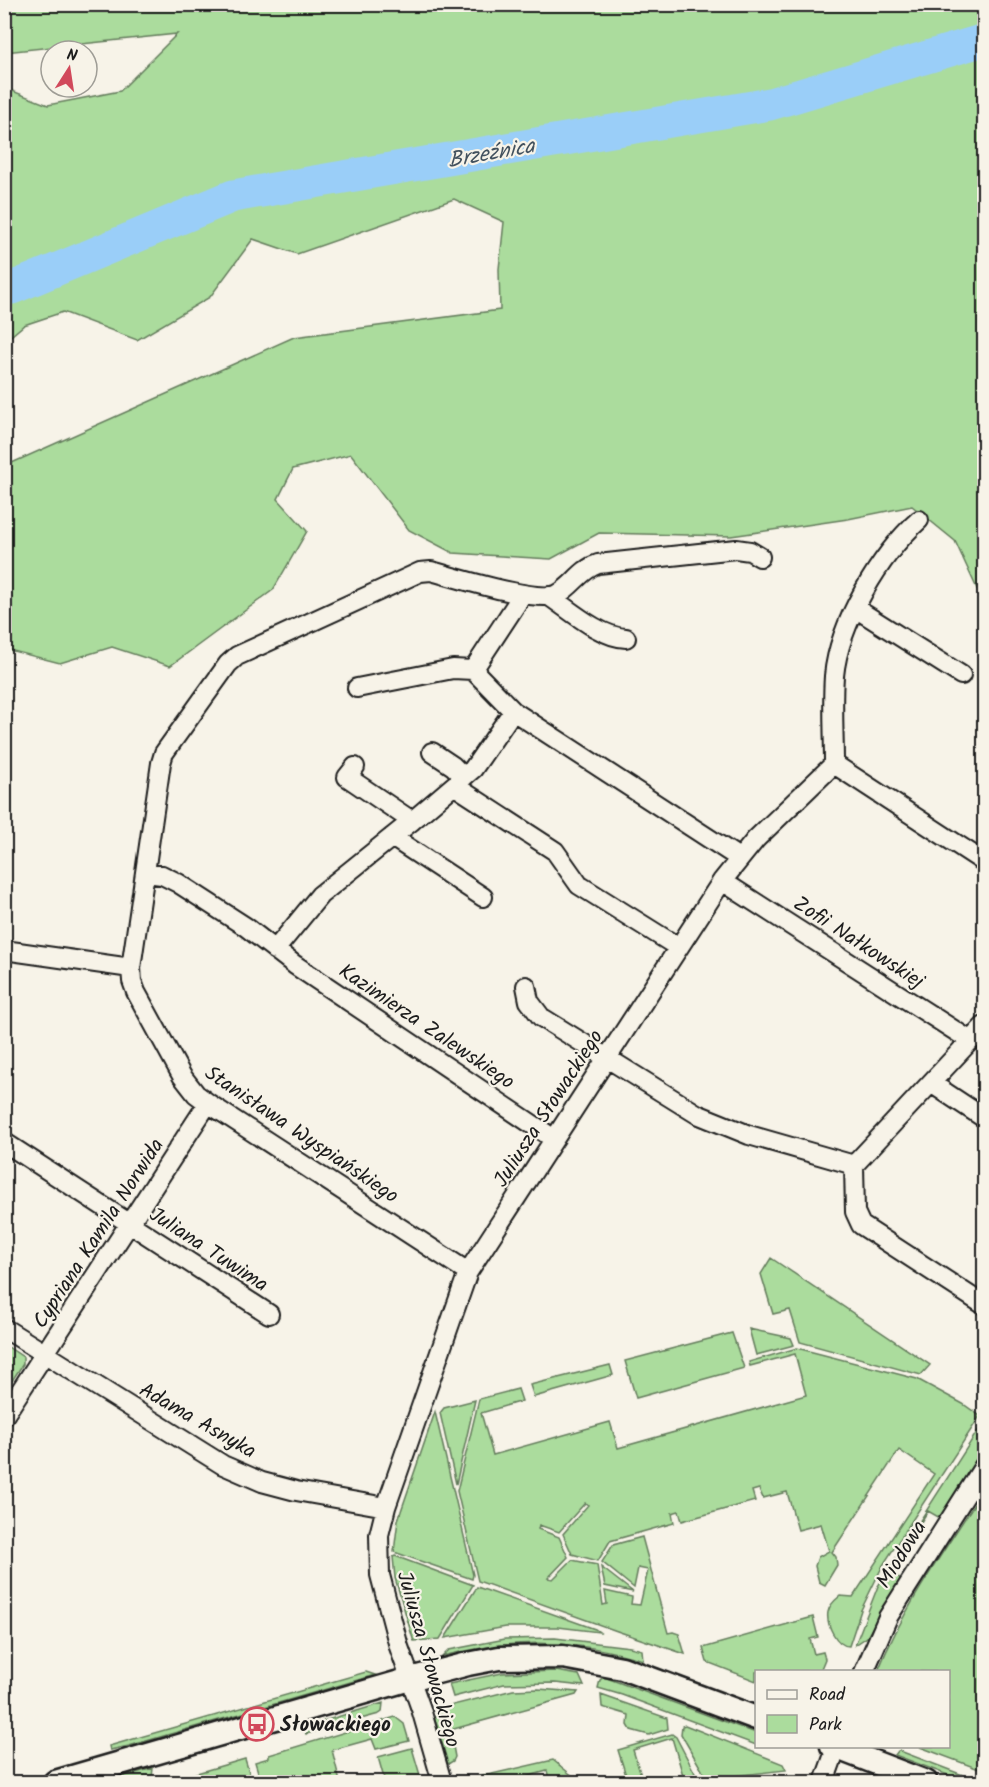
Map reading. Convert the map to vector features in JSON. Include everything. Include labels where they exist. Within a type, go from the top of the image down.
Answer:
[{"type":"street","points":[[919,520],[906,531],[888,555],[855,608],[838,650],[834,676],[834,764],[984,862]]},
{"type":"street","points":[[549,596],[557,594],[585,570],[598,564],[736,549],[750,551],[760,557]]},
{"type":"street","name":"Stanisława Wyspiańskiego","points":[[468,1272],[208,1103],[196,1094],[182,1076],[136,992],[131,968],[161,763],[164,753],[228,664],[237,656],[420,572],[431,571],[523,594],[549,596],[604,633],[626,638]]},
{"type":"street","points":[[473,670],[523,594]]},
{"type":"street","points":[[855,608],[961,675]]},
{"type":"street","points":[[357,688],[453,669],[473,670],[513,711],[739,858]]},
{"type":"street","points":[[275,950],[320,895],[473,769],[513,711]]},
{"type":"street","points":[[432,752],[453,766],[460,781],[555,851],[579,885],[678,947]]},
{"type":"street","name":"Juliusza Słowackiego","points":[[442,1782],[421,1709],[399,1647],[380,1575],[379,1535],[386,1507],[468,1272],[722,881],[739,858],[834,764]]},
{"type":"street","points":[[355,767],[347,777],[412,821]]},
{"type":"street","points":[[392,837],[483,897]]},
{"type":"street","name":"Kazimierza Zalewskiego","points":[[146,873],[162,875],[178,883],[246,927],[275,950],[554,1139]]},
{"type":"street","name":"Zofii Nałkowskiej","points":[[722,881],[971,1041]]},
{"type":"street","points":[[4,950],[131,968]]},
{"type":"street","points":[[526,986],[529,1001],[541,1017],[697,1114],[749,1135],[854,1165]]},
{"type":"street","points":[[984,1026],[854,1165],[855,1212],[861,1225],[984,1305]]},
{"type":"street","points":[[931,1083],[984,1118]]},
{"type":"street","name":"Cypriana Kamila Norwida","points":[[4,1416],[208,1103]]},
{"type":"street","name":"Juliana Tuwima","points":[[4,1142],[270,1314]]},
{"type":"street","name":"Adama Asnyka","points":[[4,1328],[223,1465],[262,1482],[296,1491],[386,1507]]},
{"type":"street","name":"Miodowa","points":[[864,1670],[888,1617],[984,1466]]},
{"type":"street","points":[[55,1782],[410,1679],[499,1658],[563,1657],[622,1668],[755,1718]]},
{"type":"street","points":[[824,1782],[835,1748]]},
{"type":"street","points":[[838,1748],[926,1782]]},
{"type":"green space","points":[[4,5],[984,5],[984,604],[955,541],[912,506],[848,519],[731,536],[599,533],[551,559],[453,553],[409,530],[351,454],[293,469],[278,499],[307,531],[273,590],[170,666],[112,647],[60,663],[5,649],[5,466],[294,337],[500,310],[499,269],[504,222],[454,199],[297,254],[253,239],[210,297],[137,340],[63,312],[24,325],[5,341],[5,88],[48,105],[79,99],[99,99],[99,95],[120,91],[177,34],[99,42],[99,39],[39,39],[39,48],[5,52]]},
{"type":"green space","points":[[771,1258],[930,1365],[921,1375],[800,1342],[790,1310],[773,1314],[761,1274]]},
{"type":"green space","points":[[749,1329],[791,1338],[794,1345],[756,1355]]},
{"type":"green space","points":[[732,1333],[744,1368],[636,1398],[625,1361]]},
{"type":"green space","points":[[5,1345],[23,1357],[23,1364],[5,1391]]},
{"type":"green space","points":[[797,1348],[917,1379],[980,1416],[883,1565],[861,1610],[849,1646],[840,1642],[833,1634],[828,1612],[840,1596],[853,1597],[934,1474],[899,1450],[832,1552],[836,1557],[837,1565],[825,1585],[819,1582],[815,1566],[818,1557],[829,1551],[821,1524],[798,1530],[787,1492],[763,1498],[759,1489],[752,1491],[755,1501],[682,1521],[679,1511],[672,1513],[674,1523],[610,1541],[598,1561],[572,1554],[563,1534],[588,1505],[585,1503],[559,1532],[539,1525],[538,1529],[559,1537],[568,1557],[548,1578],[553,1579],[572,1560],[597,1565],[603,1605],[607,1604],[605,1591],[632,1597],[631,1604],[640,1605],[648,1570],[638,1568],[634,1588],[602,1562],[613,1545],[642,1537],[668,1633],[679,1634],[685,1654],[478,1581],[457,1491],[479,1399],[518,1389],[522,1401],[481,1413],[493,1455],[610,1422],[618,1448],[806,1395],[795,1354],[750,1366],[749,1362]]},
{"type":"green space","points":[[610,1365],[613,1375],[534,1397],[530,1385]]},
{"type":"green space","points":[[475,1400],[456,1484],[440,1413],[444,1408]]},
{"type":"green space","points":[[435,1412],[473,1575],[472,1579],[394,1552],[398,1520]]},
{"type":"green space","points":[[984,1421],[984,1450],[940,1518],[928,1511],[889,1571],[901,1579],[867,1637],[855,1645],[878,1586]]},
{"type":"green space","points":[[984,1489],[984,1771],[923,1748],[950,1748],[950,1670],[878,1670],[900,1623]]},
{"type":"green space","points":[[393,1557],[473,1585],[440,1639],[414,1641],[395,1578]]},
{"type":"green space","points":[[601,1567],[633,1592],[605,1586]]},
{"type":"green space","points":[[477,1587],[599,1632],[558,1627],[506,1627],[445,1638]]},
{"type":"green space","points":[[813,1617],[818,1637],[810,1639],[814,1654],[823,1652],[825,1659],[820,1670],[755,1670],[755,1681],[707,1662],[703,1648]]},
{"type":"green space","points":[[555,1638],[642,1650],[643,1660],[593,1648],[544,1643],[494,1646],[443,1656],[449,1650],[505,1639]]},
{"type":"green space","points":[[556,1671],[579,1675],[584,1686],[555,1683],[504,1684],[453,1697],[449,1684],[502,1673]]},
{"type":"green space","points":[[366,1672],[375,1675],[110,1750],[109,1746]]},
{"type":"green space","points":[[604,1677],[755,1733],[755,1745],[598,1688],[600,1680]]},
{"type":"green space","points":[[513,1690],[578,1692],[576,1695],[450,1730],[455,1757],[448,1764],[435,1719],[437,1709]]},
{"type":"green space","points":[[601,1695],[667,1718],[668,1729],[649,1735],[631,1730],[628,1725],[629,1715],[602,1707]]},
{"type":"green space","points":[[383,1703],[382,1712],[379,1714],[306,1734],[304,1727]]},
{"type":"green space","points":[[395,1717],[404,1724],[409,1741],[376,1749],[372,1739],[332,1750],[340,1782],[261,1782],[255,1762],[269,1758],[269,1755]]},
{"type":"green space","points":[[685,1725],[783,1764],[786,1770],[707,1779],[681,1734],[682,1726]]},
{"type":"green space","points":[[672,1734],[676,1737],[699,1781],[685,1782],[672,1738],[633,1750],[643,1782],[628,1782],[618,1750]]},
{"type":"green space","points":[[412,1748],[422,1782],[385,1782],[378,1757]]},
{"type":"green space","points":[[898,1751],[981,1782],[966,1782],[895,1755]]},
{"type":"green space","points":[[245,1759],[252,1782],[236,1782],[234,1776],[213,1782],[166,1782]]},
{"type":"green space","points":[[553,1760],[580,1782],[550,1782],[547,1771],[508,1782],[457,1782]]},
{"type":"green space","points":[[153,1768],[152,1778],[138,1782],[104,1782]]},
{"type":"waterway","name":"Brzeźnica","points":[[4,288],[12,288],[233,196],[770,104],[984,40]]},
{"type":"place","name":"Słowackiego","points":[[257,1724]]}]
